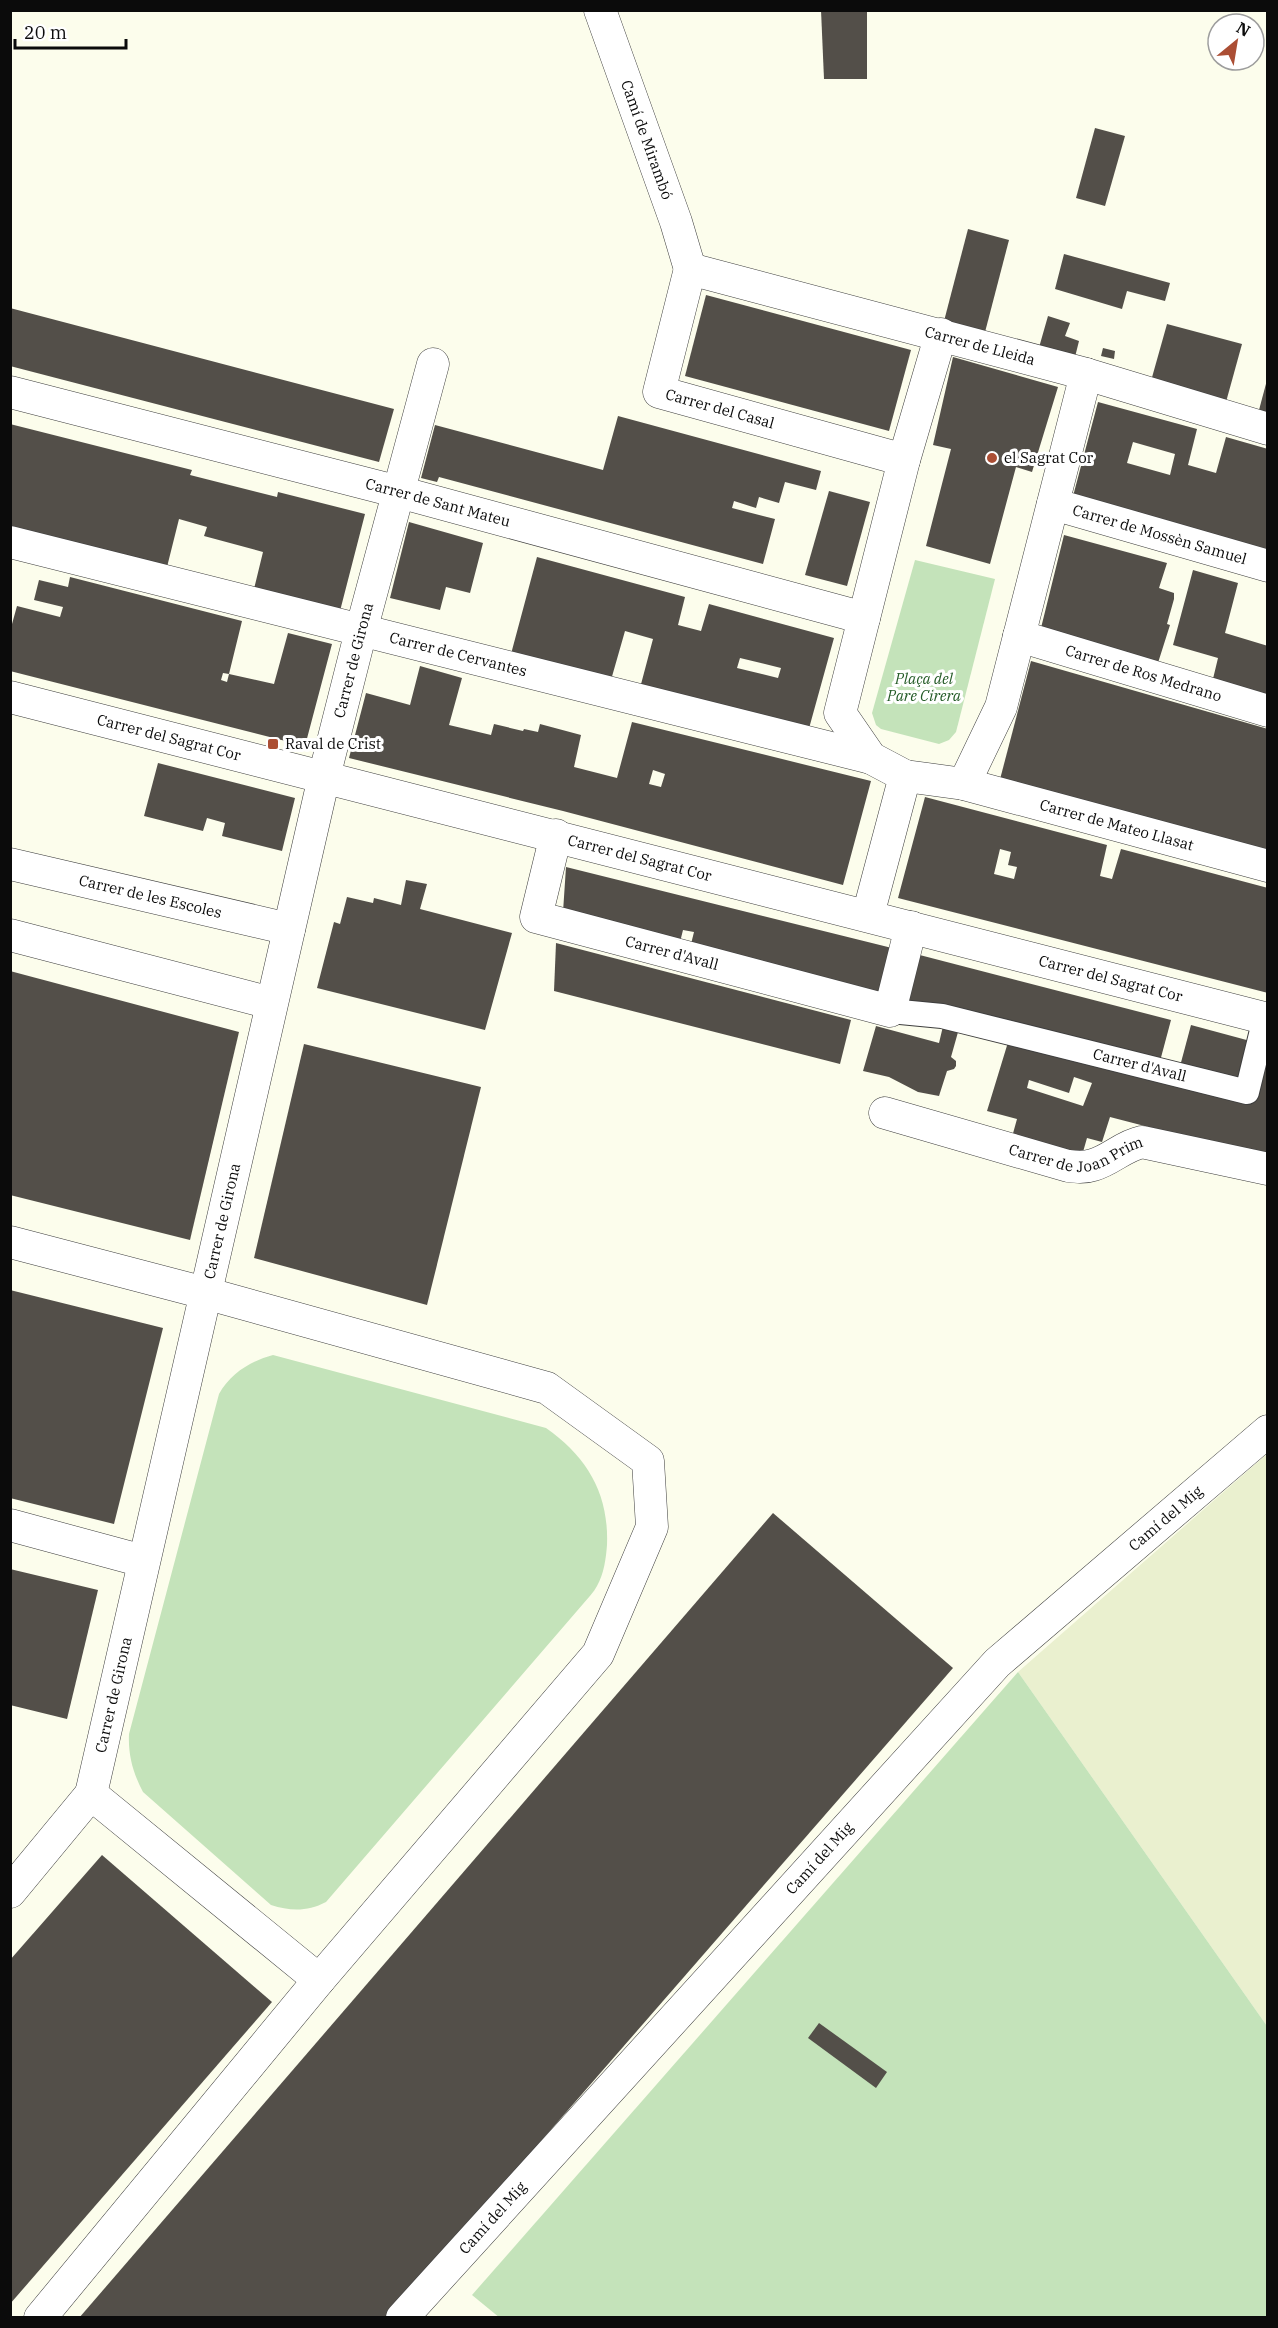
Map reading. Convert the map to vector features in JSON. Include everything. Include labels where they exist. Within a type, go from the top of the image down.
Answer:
[{"type":"street","name":"Camí de Mirambó","points":[[600,10],[672,211],[690,269]]},
{"type":"street","name":"Carrer de Lleida","points":[[690,269],[1086,374],[1268,429]]},
{"type":"street","name":"Carrer del Casal","points":[[690,269],[659,392],[904,460]]},
{"type":"street","points":[[940,334],[904,460],[840,713],[871,758],[905,776],[964,784],[1001,706],[1086,374]]},
{"type":"street","name":"Carrer de Girona","points":[[90,1794],[324,777],[433,364]]},
{"type":"street","name":"Carrer de Sant Mateu","points":[[10,392],[399,492],[864,618]]},
{"type":"street","name":"Carrer de Mossèn Samuel","points":[[1053,504],[1268,566]]},
{"type":"street","name":"Carrer de Cervantes","points":[[10,542],[361,632],[871,758]]},
{"type":"street","name":"Carrer de Ros Medrano","points":[[1019,636],[1268,711]]},
{"type":"street","name":"Carrer del Sagrat Cor","points":[[10,697],[1266,1018]]},
{"type":"street","points":[[868,915],[905,776]]},
{"type":"street","name":"Carrer de Mateo Llasat","points":[[964,784],[1268,866]]},
{"type":"street","name":"Carrer d'Avall","points":[[556,835],[536,917],[890,1011],[942,1016],[1247,1092],[1266,1018]]},
{"type":"street","name":"Carrer de les Escoles","points":[[10,864],[289,929]]},
{"type":"street","points":[[890,1011],[911,927]]},
{"type":"street","points":[[10,935],[271,1003]]},
{"type":"street","name":"Carrer de Joan Prim","points":[[885,1113],[1068,1166],[1096,1165],[1130,1144],[1142,1142],[1268,1168]]},
{"type":"street","points":[[10,1242],[205,1293],[547,1388],[648,1461],[652,1527],[598,1654],[319,1980],[40,2318]]},
{"type":"street","name":"Camí del Mig","points":[[402,2318],[997,1663],[1268,1431]]},
{"type":"street","points":[[10,1525],[143,1561]]},
{"type":"street","points":[[10,1892],[90,1794],[319,1980]]},
{"type":"green space","name":"Plaça del Pare Cirera","points":[[915,560],[995,579],[956,732],[949,740],[939,744],[881,729],[876,725],[872,713]]},
{"type":"green space","points":[[273,1355],[546,1428],[573,1451],[593,1478],[604,1509],[607,1526],[604,1566],[593,1593],[326,1902],[299,1910],[271,1905],[143,1792],[136,1778],[129,1749],[129,1734],[219,1394],[229,1380],[242,1369]]},
{"type":"green space","points":[[1267,1454],[1267,2026],[1018,1672]]},
{"type":"green space","points":[[1018,1672],[1267,2026],[1267,2317],[500,2318],[472,2295]]},
{"type":"building","points":[[821,10],[867,10],[867,79],[824,79]]},
{"type":"building","points":[[1095,128],[1125,136],[1105,206],[1076,198]]},
{"type":"building","points":[[968,229],[1009,240],[984,336],[943,325]]},
{"type":"building","points":[[1064,254],[1170,283],[1165,301],[1127,291],[1122,309],[1055,289]]},
{"type":"building","points":[[706,295],[911,350],[889,431],[685,376]]},
{"type":"building","points":[[10,308],[394,409],[379,462],[10,366]]},
{"type":"building","points":[[1048,316],[1070,323],[1065,336],[1079,341],[1074,361],[1038,351]]},
{"type":"building","points":[[1167,324],[1242,344],[1226,402],[1151,381]]},
{"type":"building","points":[[1103,348],[1115,351],[1114,359],[1101,356]]},
{"type":"building","name":"el Sagrat Cor","points":[[953,357],[1058,387],[1032,472],[1016,467],[990,564],[926,546],[951,449],[933,445]]},
{"type":"building","points":[[1268,380],[1268,413],[1259,410]]},
{"type":"building","points":[[1098,402],[1197,429],[1188,465],[1216,473],[1226,437],[1268,449],[1268,554],[1072,500]],"holes":[[[1133,442],[1175,454],[1170,475],[1127,463]]]},
{"type":"building","points":[[618,416],[821,471],[816,490],[785,482],[779,503],[759,497],[756,508],[734,501],[732,508],[775,519],[763,564],[439,477],[437,482],[421,478],[435,425],[603,470]]},
{"type":"building","points":[[10,424],[192,470],[190,475],[277,497],[278,492],[365,514],[340,611],[254,589],[263,552],[204,536],[207,527],[179,519],[167,567],[10,527]]},
{"type":"building","points":[[829,491],[870,502],[847,586],[805,575]]},
{"type":"building","points":[[409,522],[483,543],[470,593],[446,587],[440,610],[390,598]]},
{"type":"building","points":[[1064,535],[1167,563],[1159,588],[1174,593],[1174,599],[1167,624],[1170,625],[1157,666],[1040,632]]},
{"type":"building","points":[[537,557],[685,597],[678,625],[701,631],[709,604],[834,638],[808,732],[640,688],[653,639],[625,631],[611,680],[511,654]],"holes":[[[740,658],[781,668],[778,678],[737,668]]]},
{"type":"building","points":[[1193,570],[1238,583],[1225,633],[1268,646],[1268,698],[1212,683],[1218,658],[1173,645]]},
{"type":"building","points":[[70,577],[242,621],[229,674],[274,684],[288,633],[332,644],[305,746],[10,671],[10,623],[12,624],[17,606],[60,617],[63,607],[34,600],[39,580],[68,587]],"holes":[[[223,673],[229,674],[227,682],[221,680]]]},
{"type":"building","points":[[1031,661],[1268,729],[1268,858],[998,787]]},
{"type":"building","points":[[420,666],[462,678],[449,725],[491,735],[494,724],[538,732],[540,724],[581,735],[574,767],[617,778],[632,722],[871,781],[843,885],[563,811],[349,758],[366,693],[410,705]],"holes":[[[653,770],[665,774],[661,787],[649,784]]]},
{"type":"building","points":[[158,763],[295,798],[282,851],[222,836],[225,823],[207,818],[203,831],[144,816]]},
{"type":"building","points":[[925,797],[1107,845],[1100,876],[1112,879],[1121,849],[1268,888],[1268,993],[898,898]],"holes":[[[1000,849],[1011,852],[1008,865],[1017,867],[1014,879],[994,874]]]},
{"type":"building","points":[[566,867],[896,949],[886,994],[691,944],[694,932],[683,930],[680,942],[563,912]]},
{"type":"building","points":[[406,880],[427,884],[420,909],[512,933],[485,1030],[317,988],[334,922],[340,924],[347,897],[373,903],[374,898],[401,905]]},
{"type":"building","points":[[556,943],[851,1020],[840,1064],[554,991]]},
{"type":"building","points":[[912,953],[1171,1020],[1159,1065],[899,998]]},
{"type":"building","points":[[10,971],[239,1032],[190,1240],[10,1195]]},
{"type":"building","points":[[944,1022],[960,1025],[951,1057],[956,1061],[956,1066],[947,1071],[939,1096],[918,1092],[889,1077],[863,1071],[876,1026],[939,1043]]},
{"type":"building","points":[[1191,1025],[1254,1042],[1242,1087],[1179,1070]]},
{"type":"building","points":[[1009,1039],[1251,1099],[1268,1046],[1268,1158],[1110,1117],[1102,1142],[1087,1138],[1081,1159],[1012,1137],[1017,1119],[987,1111]],"holes":[[[1074,1077],[1092,1083],[1083,1106],[1027,1088],[1029,1080],[1069,1093]]]},
{"type":"building","points":[[304,1044],[481,1087],[427,1305],[254,1258]]},
{"type":"building","points":[[10,1290],[163,1328],[114,1524],[10,1498]]},
{"type":"building","points":[[773,1513],[953,1668],[387,2318],[79,2318]]},
{"type":"building","points":[[10,1569],[98,1590],[67,1719],[10,1705]]},
{"type":"building","points":[[102,1855],[272,2002],[10,2304],[10,1960]]},
{"type":"building","points":[[819,2023],[887,2072],[876,2088],[808,2038]]},
{"type":"place","name":"el Sagrat Cor","points":[[992,458]]},
{"type":"place","name":"Raval de Crist","points":[[273,744]]}]
